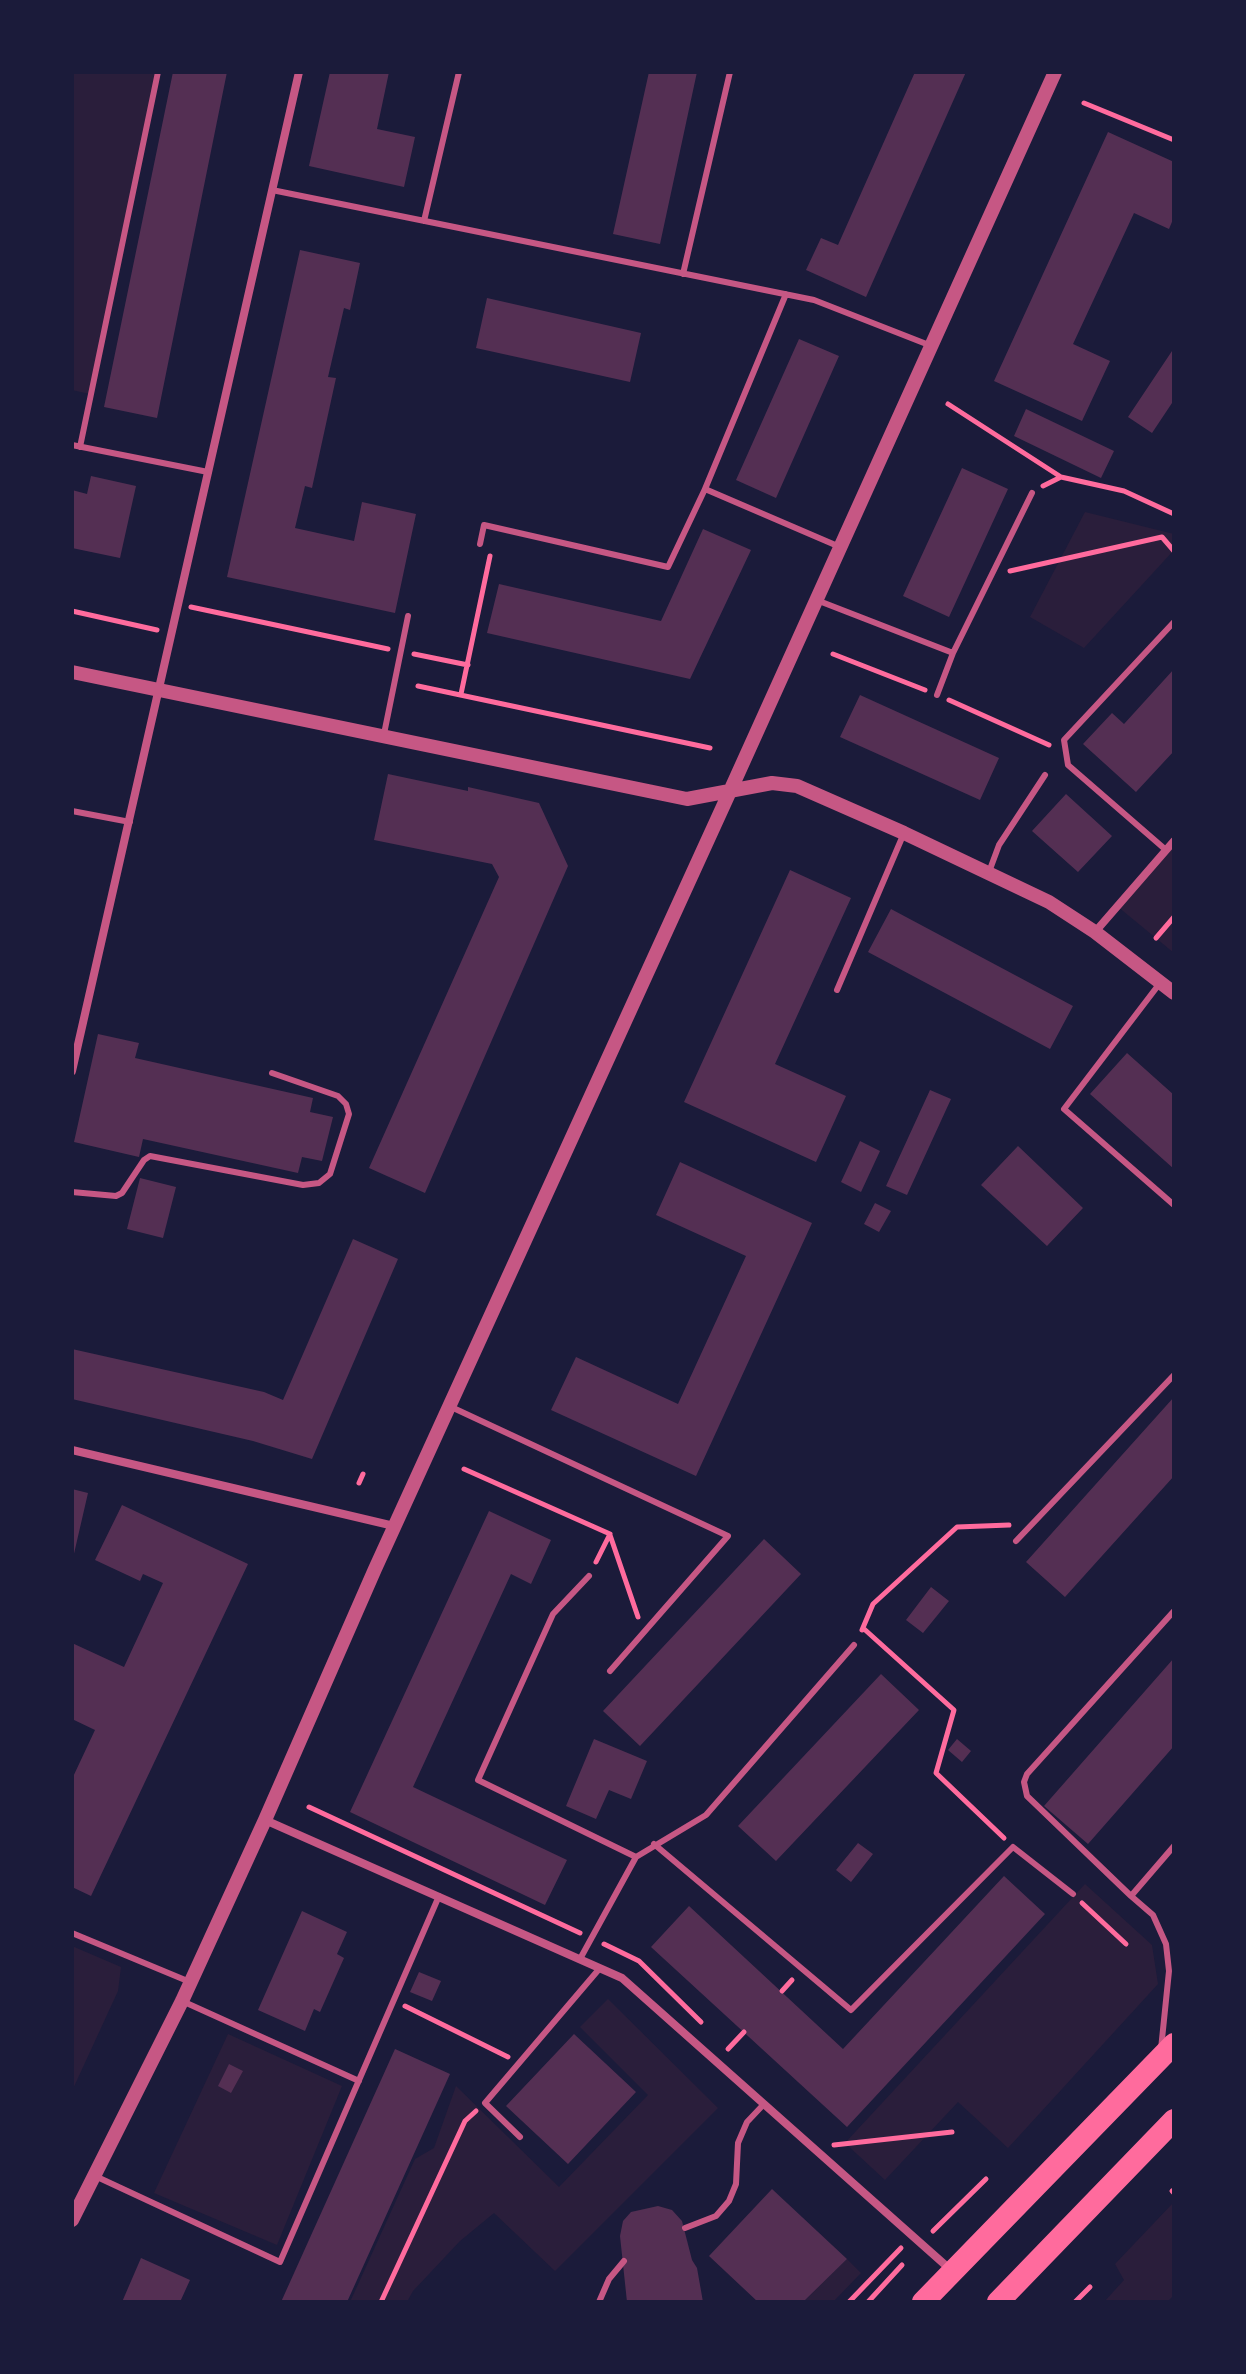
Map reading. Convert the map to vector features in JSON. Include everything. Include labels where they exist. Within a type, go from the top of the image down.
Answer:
[{"type":"highway","points":[[923,2302],[1167,2052]]},
{"type":"highway","points":[[998,2302],[1174,2120]]},
{"type":"street","points":[[72,1071],[299,72]]},
{"type":"street","points":[[72,2220],[182,2001],[265,1820],[394,1526],[1055,72]]},
{"type":"street","points":[[72,672],[687,799],[772,783],[797,786],[1049,902],[1169,986]]},
{"type":"street","points":[[1095,932],[1174,841]]},
{"type":"street","points":[[72,1450],[394,1526]]},
{"type":"street","points":[[265,1820],[622,1978],[953,2272]]},
{"type":"lane","points":[[80,447],[158,72]]},
{"type":"lane","points":[[424,221],[459,72]]},
{"type":"lane","points":[[683,274],[730,72]]},
{"type":"lane","points":[[272,190],[814,300],[930,345]]},
{"type":"lane","points":[[480,544],[484,525],[668,567],[705,489],[786,294]]},
{"type":"lane","points":[[72,445],[208,472]]},
{"type":"lane","points":[[705,489],[840,547]]},
{"type":"lane","points":[[937,695],[953,653],[1032,493]]},
{"type":"lane","points":[[816,600],[953,653]]},
{"type":"lane","points":[[384,736],[408,616]]},
{"type":"lane","points":[[1166,850],[1068,765],[1064,740],[1174,622]]},
{"type":"lane","points":[[989,872],[999,845],[1045,775]]},
{"type":"lane","points":[[72,811],[130,822]]},
{"type":"lane","points":[[837,990],[904,833]]},
{"type":"lane","points":[[1169,986],[1064,1109],[1174,1205]]},
{"type":"lane","points":[[72,1192],[116,1196],[122,1193],[150,1156],[303,1185],[319,1183],[330,1174],[349,1114],[346,1104],[338,1096],[272,1073]]},
{"type":"lane","points":[[1016,1541],[1174,1375]]},
{"type":"lane","points":[[449,1406],[728,1536],[610,1671]]},
{"type":"lane","points":[[589,1576],[553,1614],[478,1780],[636,1857]]},
{"type":"lane","points":[[1167,2052],[1169,1971],[1166,1944],[1153,1915],[1027,1796],[1024,1782],[1027,1774],[1174,1611]]},
{"type":"lane","points":[[580,1959],[636,1857],[706,1815],[854,1645]]},
{"type":"lane","points":[[654,1844],[851,2010],[1013,1847],[1073,1894]]},
{"type":"lane","points":[[1131,1896],[1174,1846]]},
{"type":"lane","points":[[95,2176],[280,2262],[439,1896]]},
{"type":"lane","points":[[72,1933],[190,1982]]},
{"type":"lane","points":[[520,2137],[485,2103],[600,1968]]},
{"type":"lane","points":[[182,2001],[359,2081]]},
{"type":"lane","points":[[685,2228],[716,2216],[729,2201],[736,2184],[738,2143],[747,2122],[764,2104]]},
{"type":"lane","points":[[599,2302],[609,2279],[624,2261]]},
{"type":"path","points":[[1084,103],[1174,140]]},
{"type":"path","points":[[948,404],[1061,477],[1124,491],[1174,514]]},
{"type":"path","points":[[461,694],[496,528]]},
{"type":"path","points":[[991,575],[1162,537],[1174,551]]},
{"type":"path","points":[[178,604],[468,665]]},
{"type":"path","points":[[72,611],[172,633]]},
{"type":"path","points":[[833,654],[937,695]]},
{"type":"path","points":[[418,686],[710,748]]},
{"type":"path","points":[[950,700],[1037,739]]},
{"type":"path","points":[[1156,938],[1174,917]]},
{"type":"path","points":[[464,1469],[610,1534],[644,1633]]},
{"type":"path","points":[[359,1483],[363,1474]]},
{"type":"path","points":[[854,1645],[873,1604],[957,1527],[1032,1524]]},
{"type":"path","points":[[589,1576],[610,1534]]},
{"type":"path","points":[[863,1628],[954,1710],[936,1773],[1013,1847]]},
{"type":"path","points":[[1073,1894],[1126,1944]]},
{"type":"path","points":[[394,2000],[520,2063]]},
{"type":"path","points":[[728,2049],[744,2032]]},
{"type":"path","points":[[381,2302],[465,2121]]},
{"type":"path","points":[[812,2147],[952,2132]]},
{"type":"path","points":[[933,2231],[986,2179]]},
{"type":"path","points":[[849,2302],[912,2236]]},
{"type":"path","points":[[868,2302],[902,2265]]},
{"type":"path","points":[[1075,2302],[1090,2287]]},
{"type":"shaded area","points":[[72,72],[158,72],[90,394],[72,390]]},
{"type":"shaded area","points":[[1085,512],[1174,534],[1174,550],[1084,648],[1030,617]]},
{"type":"shaded area","points":[[1174,841],[1174,953],[1117,906]]},
{"type":"shaded area","points":[[1085,1884],[1152,1945],[1158,1984],[1008,2148],[958,2102],[885,2180],[845,2143]]},
{"type":"shaded area","points":[[72,1946],[121,1967],[118,1991],[72,2091]]},
{"type":"shaded area","points":[[608,1999],[718,2108],[555,2271],[494,2213],[460,2241],[413,2291],[407,2302],[350,2302],[415,2159],[434,2148],[456,2086],[559,2187],[648,2095],[580,2027]]},
{"type":"shaded area","points":[[228,2034],[342,2086],[277,2245],[154,2193]]},
{"type":"shaded area","points":[[1174,2202],[1174,2295],[1167,2302],[1104,2302],[1124,2280],[1115,2264]]},
{"type":"shaded area","points":[[847,2259],[861,2273],[833,2302],[803,2302]]},
{"type":"building","points":[[173,72],[227,72],[157,418],[104,407]]},
{"type":"building","points":[[330,72],[389,72],[377,129],[415,137],[404,187],[309,166]]},
{"type":"building","points":[[649,72],[697,72],[660,244],[613,234]]},
{"type":"building","points":[[915,72],[966,72],[866,297],[806,270],[821,238],[838,245]]},
{"type":"building","points":[[1108,132],[1174,162],[1174,217],[1169,229],[1134,213],[1073,344],[1110,361],[1082,421],[994,381]]},
{"type":"building","points":[[300,250],[360,263],[350,310],[344,308],[328,377],[336,378],[312,488],[305,486],[295,528],[354,541],[362,502],[416,514],[395,613],[227,577]]},
{"type":"building","points":[[487,298],[641,333],[630,382],[476,348]]},
{"type":"building","points":[[799,339],[839,356],[776,498],[736,480]]},
{"type":"building","points":[[1174,348],[1174,400],[1152,433],[1128,417]]},
{"type":"building","points":[[1026,409],[1114,451],[1101,478],[1014,436]]},
{"type":"building","points":[[962,468],[1008,489],[949,617],[903,596]]},
{"type":"building","points":[[91,476],[136,486],[120,558],[72,548],[72,490],[87,494]]},
{"type":"building","points":[[703,529],[751,550],[690,679],[487,633],[499,584],[661,621]]},
{"type":"building","points":[[1174,669],[1174,751],[1136,792],[1083,744],[1112,713],[1124,724]]},
{"type":"building","points":[[860,695],[999,758],[980,800],[840,737]]},
{"type":"building","points":[[388,774],[539,803],[568,866],[425,1193],[369,1168],[499,877],[492,864],[374,840]]},
{"type":"building","points":[[1066,794],[1112,836],[1078,872],[1032,831]]},
{"type":"building","points":[[790,870],[851,898],[775,1064],[846,1096],[816,1162],[684,1102]]},
{"type":"building","points":[[891,909],[1073,1006],[1050,1049],[868,952]]},
{"type":"building","points":[[98,1034],[139,1043],[135,1058],[313,1098],[310,1112],[333,1117],[322,1161],[302,1157],[298,1173],[143,1139],[139,1157],[74,1142]]},
{"type":"building","points":[[1127,1053],[1174,1095],[1174,1169],[1090,1094]]},
{"type":"building","points":[[930,1090],[951,1099],[907,1195],[886,1186]]},
{"type":"building","points":[[860,1141],[880,1151],[861,1192],[841,1182]]},
{"type":"building","points":[[1018,1146],[1083,1208],[1047,1246],[981,1185]]},
{"type":"building","points":[[680,1162],[812,1223],[696,1476],[551,1410],[576,1357],[678,1404],[746,1256],[656,1215]]},
{"type":"building","points":[[140,1178],[176,1187],[163,1238],[127,1229]]},
{"type":"building","points":[[875,1203],[891,1211],[879,1232],[864,1224]]},
{"type":"building","points":[[353,1239],[398,1259],[312,1459],[253,1441],[72,1399],[72,1349],[264,1392],[283,1400]]},
{"type":"building","points":[[1174,1397],[1174,1476],[1065,1597],[1026,1562]]},
{"type":"building","points":[[72,1489],[88,1493],[73,1558],[72,1557]]},
{"type":"building","points":[[122,1505],[248,1564],[91,1896],[72,1887],[72,1779],[95,1730],[72,1719],[72,1643],[124,1667],[163,1583],[143,1574],[140,1581],[95,1560]]},
{"type":"building","points":[[489,1511],[551,1540],[531,1584],[511,1574],[413,1787],[567,1860],[545,1905],[350,1812]]},
{"type":"building","points":[[764,1539],[801,1574],[640,1746],[603,1711]]},
{"type":"building","points":[[931,1587],[949,1601],[923,1633],[906,1620]]},
{"type":"building","points":[[1174,1658],[1174,1746],[1088,1844],[1044,1806]]},
{"type":"building","points":[[881,1674],[919,1710],[776,1861],[738,1826]]},
{"type":"building","points":[[594,1739],[647,1761],[631,1799],[609,1790],[596,1819],[566,1806]]},
{"type":"building","points":[[957,1739],[971,1751],[962,1762],[948,1750]]},
{"type":"building","points":[[858,1843],[873,1854],[851,1882],[836,1870]]},
{"type":"building","points":[[1004,1876],[1045,1914],[847,2127],[651,1947],[689,1906],[843,2049]]},
{"type":"building","points":[[302,1911],[347,1932],[337,1954],[344,1958],[320,2012],[314,2009],[305,2031],[258,2010]]},
{"type":"building","points":[[419,1972],[441,1981],[432,2001],[410,1992]]},
{"type":"building","points":[[574,2034],[636,2092],[568,2164],[506,2106]]},
{"type":"building","points":[[395,2049],[450,2074],[347,2302],[281,2302]]},
{"type":"building","points":[[229,2064],[243,2071],[231,2093],[218,2086]]},
{"type":"building","points":[[772,2189],[847,2259],[803,2302],[758,2302],[709,2256]]},
{"type":"building","points":[[658,2206],[672,2210],[682,2221],[697,2268],[703,2302],[627,2302],[620,2236],[623,2221],[631,2212]]},
{"type":"building","points":[[141,2258],[190,2280],[180,2302],[122,2302]]}]
